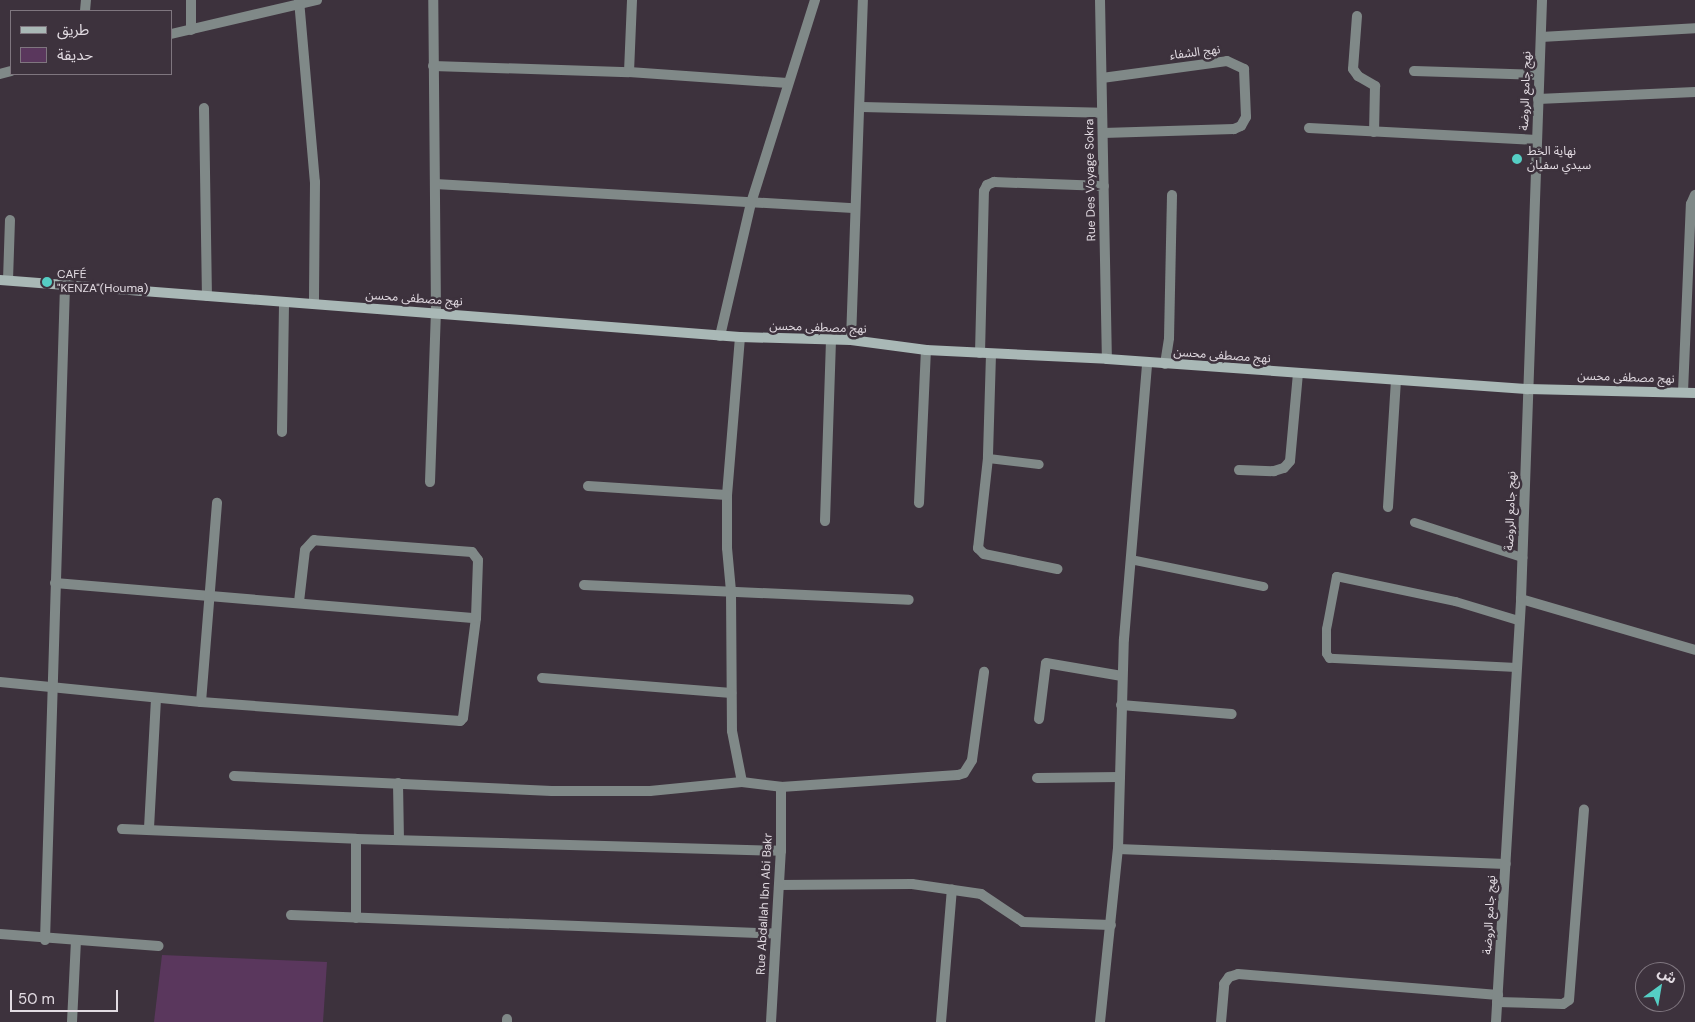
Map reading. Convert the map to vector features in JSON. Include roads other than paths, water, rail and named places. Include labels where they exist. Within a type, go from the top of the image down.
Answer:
[{"type":"main road","name":"نهج مصطفى محسن","points":[[4,280],[740,338],[831,342],[851,340],[926,350],[1107,359],[1147,364],[1528,389],[1695,393]]},
{"type":"street","points":[[191,0],[191,30]]},
{"type":"street","points":[[172,34],[299,2],[317,0]]},
{"type":"street","points":[[430,482],[436,313],[433,0]]},
{"type":"street","points":[[629,72],[632,0]]},
{"type":"street","points":[[720,336],[751,203],[788,82],[816,0]]},
{"type":"street","points":[[851,340],[853,208],[862,107],[863,0]]},
{"type":"street","name":"Rue Des Voyage Sokra","points":[[1100,0],[1107,359]]},
{"type":"street","name":"نهج جامع الروضة","points":[[1496,1022],[1518,620],[1521,599],[1542,0]]},
{"type":"street","points":[[299,2],[309,88],[315,182],[314,304]]},
{"type":"street","points":[[1358,16],[1353,69],[1358,76],[1375,86],[1374,132]]},
{"type":"street","points":[[1541,37],[1695,28]]},
{"type":"street","name":"نهج الشفاء","points":[[1102,78],[1227,61],[1244,70],[1246,118],[1241,126],[1234,129],[1103,134]]},
{"type":"street","points":[[433,66],[629,72],[788,82]]},
{"type":"street","points":[[1414,71],[1539,75]]},
{"type":"street","points":[[1538,99],[1695,92]]},
{"type":"street","points":[[862,107],[1102,113]]},
{"type":"street","points":[[204,108],[207,296]]},
{"type":"street","points":[[1310,128],[1537,140]]},
{"type":"street","points":[[980,353],[984,191],[987,185],[994,182],[1104,186]]},
{"type":"street","points":[[435,184],[853,208]]},
{"type":"street","points":[[1164,364],[1169,330],[1172,195]]},
{"type":"street","points":[[1683,392],[1690,222],[1695,195]]},
{"type":"street","points":[[4,280],[10,220]]},
{"type":"street","points":[[45,940],[55,685],[54,582],[65,285]]},
{"type":"street","points":[[282,432],[284,303]]},
{"type":"street","points":[[740,338],[727,495],[726,548],[731,591],[732,731],[742,782]]},
{"type":"street","points":[[825,521],[831,342]]},
{"type":"street","points":[[920,503],[926,350]]},
{"type":"street","points":[[991,354],[988,458],[979,552],[1057,569]]},
{"type":"street","points":[[1100,1022],[1118,849],[1122,676],[1147,364]]},
{"type":"street","points":[[1239,470],[1274,471],[1284,468],[1290,461],[1298,373]]},
{"type":"street","points":[[1388,507],[1396,380]]},
{"type":"street","points":[[588,486],[727,495]]},
{"type":"street","points":[[200,702],[217,503]]},
{"type":"street","points":[[0,682],[55,685],[156,699],[460,721],[466,714],[476,618],[478,560],[472,552],[314,540],[305,550],[299,602]]},
{"type":"street","points":[[54,582],[208,597],[299,602],[476,618]]},
{"type":"street","points":[[584,585],[909,600]]},
{"type":"street","points":[[1521,599],[1695,650]]},
{"type":"street","points":[[1039,719],[1046,662],[1122,676]]},
{"type":"street","points":[[234,776],[552,791],[650,791],[742,782],[781,787],[964,773],[972,760],[978,731],[984,672]]},
{"type":"street","points":[[542,678],[731,693]]},
{"type":"street","points":[[149,828],[156,699]]},
{"type":"street","points":[[1121,705],[1232,714]]},
{"type":"street","points":[[1037,778],[1120,777]]},
{"type":"street","points":[[398,783],[399,840]]},
{"type":"street","name":"Rue Abdallah Ibn Abi Bakr","points":[[771,1022],[781,851],[781,787]]},
{"type":"street","points":[[1221,1022],[1224,984],[1229,977],[1238,974],[1563,1004],[1569,1000],[1584,810]]},
{"type":"street","points":[[122,829],[149,828],[356,839],[781,851]]},
{"type":"street","points":[[356,839],[356,918]]},
{"type":"street","points":[[1118,849],[1506,864]]},
{"type":"street","points":[[779,885],[870,883],[952,889],[981,894],[1024,922],[1111,925]]},
{"type":"street","points":[[941,1022],[952,889]]},
{"type":"street","points":[[292,915],[775,934]]},
{"type":"street","points":[[0,934],[45,940],[76,940],[159,946]]},
{"type":"street","points":[[72,1022],[76,940]]},
{"type":"lane","points":[[988,458],[1039,464]]},
{"type":"lane","points":[[1414,522],[1522,557]]},
{"type":"lane","points":[[1130,559],[1262,586]]},
{"type":"lane","points":[[1516,668],[1329,658],[1326,653],[1326,629],[1336,576],[1455,601],[1518,620]]},
{"type":"place","name":"نهاية الخط سيدي سفيان","points":[[1517,159]]},
{"type":"place","name":"CAFÉ \"KENZA\"(Houma)","points":[[47,282]]}]
